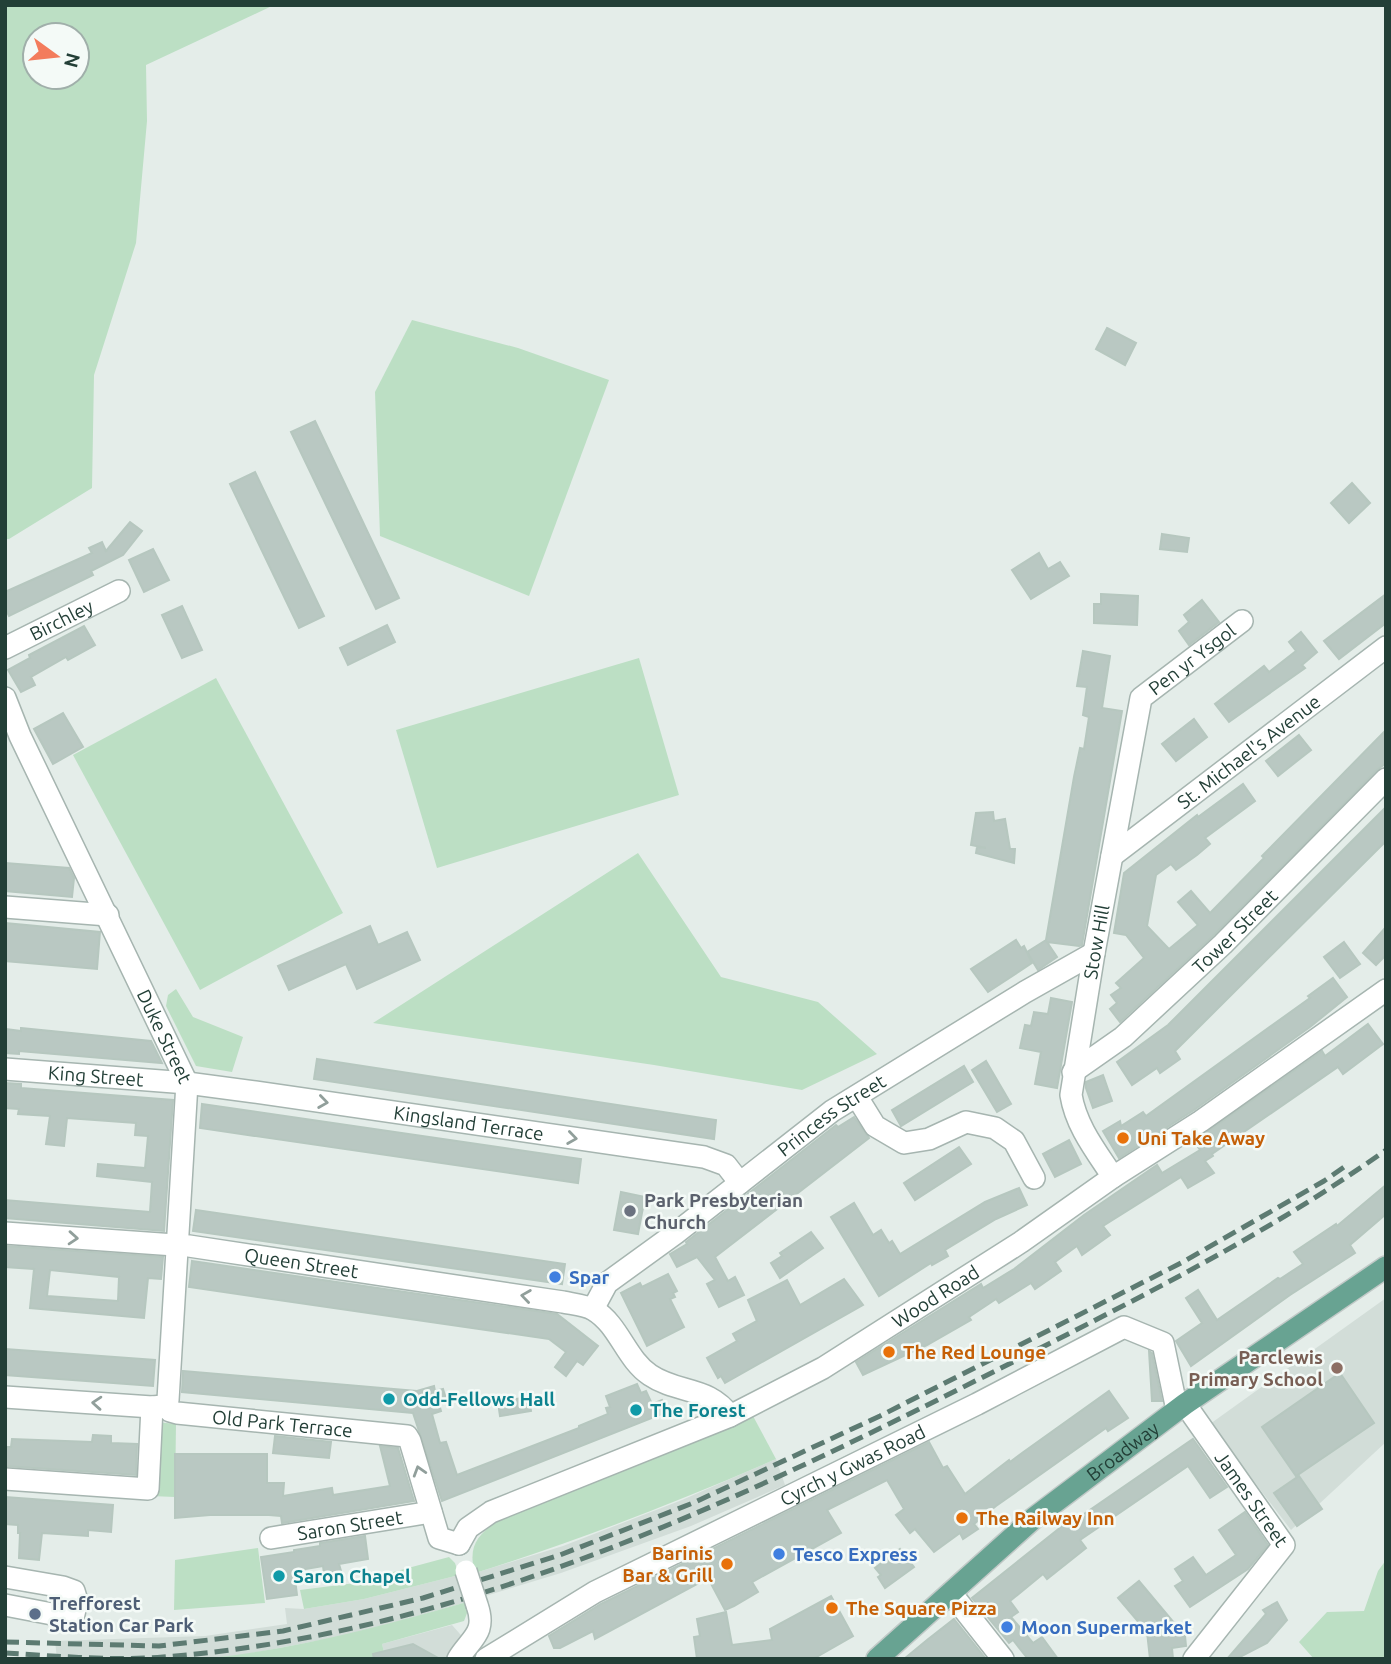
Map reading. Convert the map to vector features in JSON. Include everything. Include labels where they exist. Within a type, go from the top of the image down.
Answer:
[{"type":"main road","name":"Broadway","points":[[877,1659],[1034,1518],[1181,1407],[1386,1267]]},
{"type":"street","name":"Birchley","points":[[5,648],[119,592]]},
{"type":"street","name":"Pen yr Ysgol","points":[[1141,698],[1242,621]]},
{"type":"street","name":"St. Michael's Avenue","points":[[1112,856],[1386,648]]},
{"type":"street","points":[[5,698],[13,737]]},
{"type":"street","name":"Stow Hill","points":[[1113,1177],[1074,1114],[1071,1095],[1141,698]]},
{"type":"street","name":"Duke Street","points":[[5,1479],[148,1489],[159,1406],[168,1400],[187,1083],[145,1000],[108,915],[13,737]]},
{"type":"street","name":"Tower Street","points":[[1073,1072],[1123,1037],[1213,953],[1386,779]]},
{"type":"street","points":[[5,906],[108,915]]},
{"type":"street","name":"Princess Street","points":[[593,1309],[607,1283],[832,1111],[1013,999],[1094,953]]},
{"type":"street","name":"Wood Road","points":[[459,1545],[468,1528],[491,1512],[730,1416],[822,1368],[1021,1242],[1113,1177],[1201,1121],[1386,990]]},
{"type":"street","name":"King Street","points":[[5,1069],[187,1083]]},
{"type":"street","name":"Kingsland Terrace","points":[[187,1083],[704,1157],[726,1165],[740,1183]]},
{"type":"street","points":[[857,1097],[876,1126],[904,1143],[929,1139],[966,1122],[995,1128],[1014,1141],[1034,1178]]},
{"type":"street","name":"Queen Street","points":[[5,1233],[178,1246],[563,1302],[593,1309]]},
{"type":"street","points":[[593,1309],[607,1321],[632,1357],[650,1375],[714,1399],[730,1416]]},
{"type":"street","name":"Cyrch y Gwas Road","points":[[485,1659],[595,1592],[977,1404],[1124,1327],[1163,1343],[1181,1407]]},
{"type":"street","name":"Old Park Terrace","points":[[5,1397],[159,1406],[177,1413],[402,1434],[410,1441],[431,1512]]},
{"type":"street","name":"James Street","points":[[1181,1407],[1284,1545],[1194,1659]]},
{"type":"street","points":[[431,1512],[439,1538],[459,1545],[481,1618],[480,1632],[457,1659]]},
{"type":"street","name":"Saron Street","points":[[271,1538],[431,1512]]},
{"type":"street","points":[[5,1577],[63,1587],[74,1591],[77,1601],[74,1618],[5,1605]]},
{"type":"street","points":[[951,1592],[1003,1659]]},
{"type":"shaded area","name":"Parclewis Primary School","points":[[1386,1298],[1386,1442],[1291,1530],[1210,1424]]},
{"type":"shaded area","points":[[776,1459],[785,1485],[691,1526],[561,1573],[482,1597],[475,1573],[563,1546],[682,1500]]},
{"type":"shaded area","points":[[459,1575],[467,1602],[359,1633],[242,1655],[201,1659],[57,1659],[55,1641],[205,1636],[287,1624],[285,1608],[304,1609],[364,1599]]},
{"type":"shaded area","points":[[452,1625],[482,1659],[372,1659],[385,1656],[382,1644]]},
{"type":"green space","points":[[5,5],[274,5],[146,65],[147,121],[136,243],[94,375],[92,488],[5,539]]},
{"type":"green space","points":[[412,320],[518,348],[609,380],[529,596],[380,536],[375,392]]},
{"type":"green space","points":[[639,658],[679,795],[437,868],[396,730]]},
{"type":"green space","points":[[216,678],[343,913],[200,990],[73,755]]},
{"type":"green space","points":[[638,853],[721,977],[818,1002],[877,1054],[802,1090],[373,1023]]},
{"type":"green space","points":[[176,989],[193,1017],[243,1037],[232,1072],[196,1066],[166,1006],[168,995]]},
{"type":"green space","points":[[753,1416],[776,1459],[627,1520],[475,1573],[473,1553],[478,1539],[483,1532],[506,1516]]},
{"type":"green space","points":[[157,1422],[176,1424],[175,1497],[151,1496]]},
{"type":"green space","points":[[258,1548],[265,1603],[174,1610],[175,1560]]},
{"type":"green space","points":[[449,1557],[455,1563],[459,1575],[364,1599],[304,1609],[300,1590],[371,1581],[371,1578]]},
{"type":"green space","points":[[1386,1560],[1386,1659],[1314,1659],[1299,1642],[1327,1612],[1364,1611],[1378,1571]]},
{"type":"green space","points":[[467,1602],[469,1608],[464,1621],[382,1644],[385,1656],[372,1659],[201,1659],[302,1644]]},
{"type":"building","points":[[1107,328],[1136,343],[1125,365],[1096,349]]},
{"type":"building","points":[[315,421],[399,598],[376,609],[291,432]]},
{"type":"building","points":[[255,472],[324,616],[299,628],[230,484]]},
{"type":"building","points":[[1352,483],[1370,503],[1349,523],[1331,503]]},
{"type":"building","points":[[130,522],[142,531],[123,555],[91,571],[93,575],[9,616],[5,608],[5,592],[92,553],[89,548],[102,542],[106,551]]},
{"type":"building","points":[[1162,534],[1189,538],[1187,552],[1160,549]]},
{"type":"building","points":[[153,549],[169,580],[144,592],[129,560]]},
{"type":"building","points":[[1039,553],[1048,569],[1060,562],[1069,576],[1031,599],[1012,570]]},
{"type":"building","points":[[1101,594],[1138,596],[1137,625],[1094,623],[1094,604],[1101,604]]},
{"type":"building","points":[[1386,594],[1386,623],[1339,659],[1324,641]]},
{"type":"building","points":[[1202,600],[1219,622],[1189,645],[1179,631],[1189,622],[1184,615]]},
{"type":"building","points":[[182,606],[202,650],[182,658],[162,615]]},
{"type":"building","points":[[387,625],[395,642],[348,665],[340,648]]},
{"type":"building","points":[[84,626],[95,645],[68,660],[66,657],[31,677],[35,685],[21,692],[8,670],[30,658],[29,655]]},
{"type":"building","points":[[1301,632],[1317,652],[1302,665],[1305,668],[1229,722],[1215,704],[1264,666],[1269,672],[1296,651],[1289,642]]},
{"type":"building","points":[[1083,651],[1110,656],[1102,708],[1122,711],[1082,945],[1047,942],[1057,957],[1038,970],[1027,952],[1046,940],[1074,777],[1080,748],[1084,749],[1089,717],[1083,715],[1087,687],[1077,686]]},
{"type":"building","points":[[63,713],[83,747],[53,764],[34,729]]},
{"type":"building","points":[[1194,719],[1207,737],[1176,761],[1162,744]]},
{"type":"building","points":[[1386,730],[1386,763],[1214,935],[1120,1022],[1110,1009],[1117,1003],[1111,995],[1121,988],[1116,983],[1144,958],[1126,935],[1114,933],[1124,873],[1197,815],[1198,817],[1243,784],[1255,801],[1205,838],[1210,844],[1197,855],[1176,870],[1171,864],[1156,875],[1147,926],[1169,949],[1198,925],[1178,902],[1191,891],[1210,913]]},
{"type":"building","points":[[1299,735],[1311,750],[1278,776],[1266,761]]},
{"type":"building","points":[[1386,807],[1386,841],[1175,1051],[1180,1059],[1160,1073],[1157,1068],[1132,1085],[1117,1062],[1168,1025]]},
{"type":"building","points":[[993,812],[994,821],[1005,819],[1010,849],[1015,849],[1014,863],[976,853],[977,847],[986,848],[971,845],[976,813]]},
{"type":"building","points":[[5,863],[69,868],[74,878],[72,897],[5,891]]},
{"type":"building","points":[[5,923],[100,932],[97,969],[5,961]]},
{"type":"building","points":[[370,926],[378,945],[407,932],[420,960],[357,989],[346,964],[289,990],[278,966]]},
{"type":"building","points":[[1386,927],[1386,955],[1376,965],[1363,953]]},
{"type":"building","points":[[1016,940],[1021,948],[1024,946],[1032,963],[988,992],[971,969]]},
{"type":"building","points":[[1344,942],[1360,964],[1340,978],[1324,957]]},
{"type":"building","points":[[1333,978],[1347,997],[1310,1027],[1194,1110],[1119,1158],[1103,1131],[1120,1121],[1121,1126],[1143,1112],[1146,1116],[1310,998],[1308,996]]},
{"type":"building","points":[[1051,998],[1072,1002],[1057,1088],[1035,1084],[1041,1052],[1020,1048],[1025,1025],[1031,1026],[1034,1012],[1048,1014]]},
{"type":"building","points":[[1368,1024],[1383,1044],[1343,1074],[1338,1067],[1212,1154],[1213,1156],[1205,1161],[1214,1173],[1188,1188],[1181,1177],[1103,1226],[1110,1235],[1082,1255],[1077,1246],[1055,1262],[1061,1271],[1035,1289],[1031,1283],[999,1303],[996,1299],[969,1317],[971,1320],[927,1345],[863,1375],[856,1362],[981,1284],[983,1288],[1014,1269],[1084,1215],[1157,1165],[1162,1173],[1200,1150],[1194,1141],[1322,1051],[1325,1056]]},
{"type":"building","points":[[21,1028],[151,1041],[162,1063],[19,1051],[19,1054],[5,1053],[5,1029],[21,1031]]},
{"type":"building","points":[[317,1059],[716,1120],[714,1139],[314,1079]]},
{"type":"building","points":[[986,1061],[1011,1104],[997,1112],[972,1070]]},
{"type":"building","points":[[964,1066],[973,1082],[901,1126],[892,1110]]},
{"type":"building","points":[[1103,1075],[1112,1101],[1093,1108],[1086,1082]]},
{"type":"building","points":[[5,1083],[21,1084],[21,1088],[173,1100],[164,1231],[5,1218],[5,1200],[150,1212],[152,1182],[97,1176],[98,1164],[145,1168],[148,1136],[135,1135],[136,1123],[67,1118],[64,1146],[46,1144],[50,1116],[18,1114],[19,1109],[5,1108]]},
{"type":"building","points":[[202,1104],[581,1159],[578,1183],[200,1128]]},
{"type":"building","points":[[854,1117],[869,1138],[715,1257],[728,1281],[735,1277],[744,1295],[719,1307],[707,1284],[715,1280],[697,1257],[677,1267],[670,1254],[687,1244],[686,1242],[836,1125],[838,1127]]},
{"type":"building","points":[[1069,1140],[1081,1164],[1055,1177],[1043,1154]]},
{"type":"building","points":[[959,1147],[971,1164],[915,1200],[904,1183]]},
{"type":"building","points":[[1386,1185],[1386,1214],[1350,1245],[1355,1253],[1290,1295],[1191,1366],[1176,1341],[1202,1323],[1186,1298],[1198,1290],[1217,1320],[1303,1264],[1294,1252],[1336,1224],[1337,1226]]},
{"type":"building","points":[[1019,1188],[1027,1205],[996,1219],[945,1250],[948,1256],[932,1265],[931,1263],[879,1296],[831,1217],[854,1203],[873,1235],[881,1230],[900,1254],[985,1202]]},
{"type":"building","name":"Park Presbyterian Church","points":[[621,1192],[645,1197],[638,1234],[614,1230]]},
{"type":"building","points":[[196,1210],[565,1264],[562,1284],[193,1231]]},
{"type":"building","points":[[811,1232],[823,1248],[780,1278],[771,1263],[782,1256],[780,1253]]},
{"type":"building","points":[[5,1246],[163,1257],[161,1279],[148,1278],[144,1318],[30,1308],[34,1269],[5,1267]],"holes":[[[50,1270],[119,1277],[118,1301],[47,1296]]]},
{"type":"building","points":[[192,1261],[557,1314],[598,1346],[583,1365],[577,1361],[566,1376],[555,1367],[566,1352],[549,1339],[189,1287]]},
{"type":"building","points":[[668,1274],[677,1291],[673,1293],[675,1297],[670,1299],[684,1327],[647,1346],[621,1293],[640,1283],[642,1287]]},
{"type":"building","points":[[844,1279],[863,1305],[725,1383],[721,1376],[718,1378],[707,1358],[737,1341],[733,1334],[757,1321],[748,1300],[787,1280],[800,1305]]},
{"type":"building","points":[[5,1349],[155,1360],[153,1386],[5,1375]]},
{"type":"building","points":[[1149,1351],[1152,1353],[1162,1401],[1152,1401]]},
{"type":"building","points":[[183,1371],[417,1391],[434,1386],[435,1391],[443,1389],[447,1402],[439,1404],[441,1411],[432,1414],[440,1443],[446,1442],[457,1475],[579,1428],[608,1414],[606,1408],[610,1407],[606,1396],[637,1384],[641,1393],[646,1391],[652,1404],[662,1400],[667,1412],[442,1501],[413,1413],[182,1392]]},
{"type":"building","points":[[1340,1373],[1374,1423],[1296,1476],[1262,1427]]},
{"type":"building","points":[[1109,1391],[1128,1418],[1108,1431],[1106,1428],[996,1506],[974,1524],[978,1529],[963,1539],[960,1533],[934,1552],[915,1529],[910,1533],[896,1515],[904,1509],[887,1480],[827,1510],[841,1533],[752,1582],[758,1592],[734,1606],[725,1610],[708,1578],[595,1639],[593,1631],[560,1648],[554,1648],[549,1636],[601,1604],[929,1442],[943,1468],[947,1466],[965,1494]]},
{"type":"building","points":[[529,1397],[531,1411],[500,1416],[498,1402]]},
{"type":"building","points":[[93,1435],[111,1436],[111,1443],[137,1444],[136,1475],[5,1466],[5,1447],[11,1447],[12,1439],[92,1442]]},
{"type":"building","points":[[275,1436],[331,1442],[329,1458],[273,1453]]},
{"type":"building","points":[[1193,1439],[1227,1487],[1210,1498],[1188,1466],[1080,1540],[1086,1548],[1047,1579],[1043,1574],[1010,1601],[1018,1612],[1011,1617],[1033,1643],[1042,1637],[1058,1659],[1028,1659],[1013,1640],[1009,1643],[972,1598],[1066,1523],[1068,1525]]},
{"type":"building","points":[[380,1446],[398,1448],[414,1501],[282,1523],[281,1516],[269,1515],[175,1518],[175,1454],[267,1454],[267,1483],[284,1483],[283,1496],[332,1488],[333,1495],[390,1486]]},
{"type":"building","points":[[1299,1476],[1322,1509],[1297,1526],[1274,1493]]},
{"type":"building","points":[[5,1497],[113,1505],[111,1532],[88,1530],[88,1536],[42,1533],[39,1560],[19,1558],[20,1533],[18,1525],[5,1524]]},
{"type":"building","points":[[1245,1512],[1268,1545],[1248,1569],[1190,1607],[1175,1586],[1183,1581],[1175,1569],[1193,1557],[1206,1575],[1236,1555],[1219,1530]]},
{"type":"building","points":[[365,1536],[368,1559],[339,1564],[341,1571],[324,1573],[323,1566],[294,1571],[297,1595],[267,1599],[261,1557]]},
{"type":"building","points":[[900,1549],[914,1567],[885,1588],[878,1577],[881,1575],[875,1568]]},
{"type":"building","points":[[1139,1581],[1185,1636],[1186,1646],[1172,1648],[1173,1659],[1150,1659],[1147,1632],[1118,1598]]},
{"type":"building","points":[[831,1596],[853,1636],[813,1659],[697,1659],[694,1637],[700,1636],[697,1619],[726,1612],[732,1645],[772,1640],[770,1629]]},
{"type":"building","points":[[1277,1602],[1287,1620],[1267,1643],[1236,1659],[1227,1659],[1266,1614],[1263,1610]]},
{"type":"building","points":[[954,1619],[986,1659],[904,1659],[927,1640]]},
{"type":"building","points":[[413,1644],[440,1659],[374,1659],[373,1654]]},
{"type":"railway","points":[[5,1653],[84,1658],[144,1658],[274,1643],[383,1621],[490,1591],[596,1554],[801,1466],[1100,1318],[1246,1239],[1386,1150]]},
{"type":"railway","points":[[5,1642],[159,1646],[283,1631],[423,1598],[560,1555],[693,1503],[880,1416],[1181,1263],[1347,1165]]},
{"type":"place","name":"Uni Take Away","points":[[1123,1138]]},
{"type":"place","name":"Park Presbyterian Church","points":[[630,1211]]},
{"type":"place","name":"Spar","points":[[555,1277]]},
{"type":"place","name":"The Red Lounge","points":[[889,1352]]},
{"type":"place","name":"Parclewis Primary School","points":[[1337,1368]]},
{"type":"place","name":"Odd-Fellows Hall","points":[[389,1399]]},
{"type":"place","name":"The Forest","points":[[636,1410]]},
{"type":"place","name":"The Railway Inn","points":[[962,1518]]},
{"type":"place","name":"Tesco Express","points":[[779,1554]]},
{"type":"place","name":"Barinis Bar & Grill","points":[[727,1564]]},
{"type":"place","name":"Saron Chapel","points":[[279,1576]]},
{"type":"place","name":"The Square Pizza","points":[[832,1608]]},
{"type":"place","name":"Trefforest Station Car Park","points":[[35,1614]]},
{"type":"place","name":"Moon Supermarket","points":[[1007,1627]]}]
